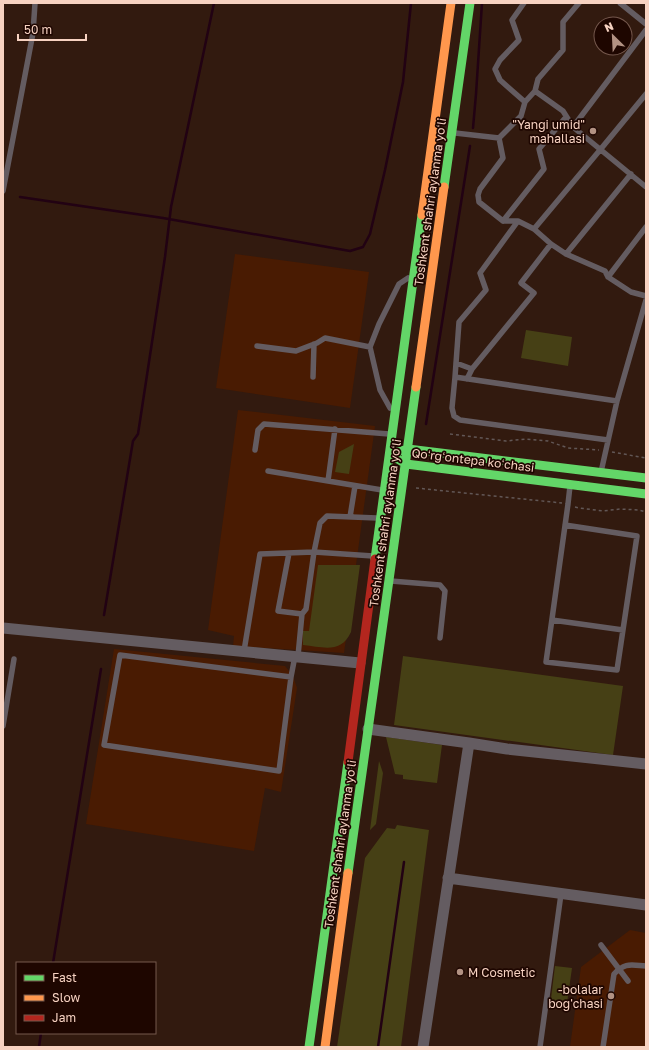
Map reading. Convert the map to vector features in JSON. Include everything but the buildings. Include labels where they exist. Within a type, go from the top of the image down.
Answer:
[{"type":"main road","name":"Toshkent shahri aylanma yoʻli","points":[[309,1047],[360,663],[451,3]]},
{"type":"main road","name":"Toshkent shahri aylanma yoʻli","points":[[325,1047],[470,3]]},
{"type":"main road","points":[[449,20],[456,27],[463,26],[467,23]]},
{"type":"main road","points":[[433,130],[438,126],[443,125],[452,133]]},
{"type":"main road","name":"Qoʻrgʻontepa koʻchasi","points":[[389,454],[408,449],[646,478]]},
{"type":"main road","name":"Qoʻrgʻontepa koʻchasi","points":[[389,454],[406,464],[646,494]]},
{"type":"street","points":[[3,628],[360,663]]},
{"type":"street","points":[[368,729],[507,749],[646,764]]},
{"type":"street","points":[[422,1047],[469,744]]},
{"type":"street","points":[[448,878],[646,905]]},
{"type":"lane","points":[[3,191],[33,33],[35,3]]},
{"type":"lane","points":[[524,3],[512,20],[519,40],[500,60],[495,69],[500,80],[525,102]]},
{"type":"lane","points":[[499,138],[521,116],[525,102],[535,90],[538,79],[563,50],[563,22],[578,3]]},
{"type":"lane","points":[[620,3],[646,24]]},
{"type":"lane","points":[[573,127],[646,30]]},
{"type":"lane","points":[[535,90],[563,111],[573,127],[646,187]]},
{"type":"lane","points":[[534,229],[646,94]]},
{"type":"lane","points":[[503,221],[544,170],[539,149],[566,117]]},
{"type":"lane","points":[[452,133],[499,138]]},
{"type":"lane","points":[[499,138],[503,158],[480,189],[478,195],[479,202],[503,221],[518,221],[534,229],[551,244],[566,254],[605,271],[608,277],[631,292],[646,296]]},
{"type":"lane","points":[[566,254],[631,174]]},
{"type":"lane","points":[[518,221],[480,273],[486,290],[459,322],[452,412],[456,418],[460,420],[608,440]]},
{"type":"lane","points":[[608,277],[646,228]]},
{"type":"lane","points":[[467,379],[472,369],[534,293],[521,283],[551,244]]},
{"type":"lane","points":[[394,415],[380,390],[370,347],[379,324],[399,284],[414,274]]},
{"type":"lane","points":[[601,472],[617,401],[646,300]]},
{"type":"lane","points":[[257,346],[296,351],[325,338],[370,347]]},
{"type":"lane","points":[[312,377],[314,344]]},
{"type":"lane","points":[[456,363],[472,369]]},
{"type":"lane","points":[[455,377],[617,401]]},
{"type":"lane","points":[[255,450],[258,430],[264,424],[392,434]]},
{"type":"lane","points":[[328,481],[335,429]]},
{"type":"lane","points":[[268,471],[384,490]]},
{"type":"lane","points":[[565,525],[637,536],[617,670],[546,662],[565,525],[571,484]]},
{"type":"lane","points":[[350,517],[355,486]]},
{"type":"lane","points":[[291,677],[120,654],[104,745],[279,771],[291,677],[297,656],[302,614],[306,609],[314,552],[320,523],[327,516],[380,518]]},
{"type":"lane","points":[[244,651],[260,554],[314,552],[375,556]]},
{"type":"lane","points":[[289,553],[278,611],[302,614]]},
{"type":"lane","points":[[389,581],[440,585],[445,591],[440,638]]},
{"type":"lane","points":[[552,620],[623,630]]},
{"type":"lane","points":[[3,726],[14,659]]},
{"type":"lane","points":[[540,1047],[561,894]]},
{"type":"lane","points":[[601,945],[628,981]]},
{"type":"lane","points":[[603,1047],[614,974],[627,964],[646,966]]},
{"type":"path","points":[[450,434],[506,441],[526,439],[548,441],[568,448],[606,451],[646,458]]},
{"type":"path","points":[[402,487],[568,504],[579,508],[603,511],[620,509],[646,512]]},
{"type":"shaded area","points":[[235,254],[369,272],[350,408],[216,388]]},
{"type":"shaded area","points":[[526,330],[572,337],[568,366],[521,358]]},
{"type":"shaded area","points":[[238,410],[375,426],[344,653],[233,646],[234,636],[208,630]]},
{"type":"shaded area","points":[[354,444],[349,474],[335,472],[339,452]]},
{"type":"shaded area","points":[[318,565],[360,565],[351,632],[342,644],[331,648],[303,645],[303,631],[309,631]]},
{"type":"shaded area","points":[[114,649],[285,666],[293,676],[297,688],[281,792],[265,788],[254,851],[86,824]]},
{"type":"shaded area","points":[[403,656],[623,686],[613,755],[394,725]]},
{"type":"shaded area","points":[[386,737],[442,745],[437,783],[403,779],[403,775],[395,774]]},
{"type":"shaded area","points":[[379,761],[383,773],[376,824],[370,830]]},
{"type":"shaded area","points":[[397,825],[429,830],[401,1047],[337,1047],[365,858],[387,828],[395,829]]},
{"type":"shaded area","name":"-bolalar bog'chasi","points":[[630,930],[646,933],[646,1047],[570,1047],[581,967]]},
{"type":"shaded area","points":[[555,966],[572,968],[566,1010],[550,1007]]},
{"type":"waterway","points":[[104,615],[133,441],[138,434],[165,257],[171,207],[214,3]]},
{"type":"waterway","points":[[20,197],[163,218],[350,251],[363,247],[370,234],[403,82],[411,3]]},
{"type":"waterway","points":[[473,128],[482,3]]},
{"type":"waterway","points":[[426,424],[470,146]]},
{"type":"waterway","points":[[53,962],[101,669]]},
{"type":"waterway","points":[[378,1047],[404,862]]},
{"type":"waterway","points":[[39,1047],[41,1034]]},
{"type":"traffic: fast","points":[[444,187],[470,3]]},
{"type":"traffic: fast","points":[[375,559],[422,215]]},
{"type":"traffic: fast","points":[[348,873],[416,387]]},
{"type":"traffic: fast","points":[[397,452],[408,449],[646,478]]},
{"type":"traffic: fast","points":[[396,458],[406,464],[646,494]]},
{"type":"traffic: fast","points":[[309,1047],[348,762]]},
{"type":"traffic: slow","points":[[422,215],[451,3]]},
{"type":"traffic: slow","points":[[416,387],[444,187]]},
{"type":"traffic: slow","points":[[325,1047],[348,873]]},
{"type":"traffic: jam","points":[[348,762],[375,559]]},
{"type":"place","name":"\"Yangi umid\" mahallasi","points":[[593,131]]},
{"type":"place","name":"M Cosmetic","points":[[460,972]]},
{"type":"place","name":"-bolalar bog'chasi","points":[[611,996]]}]
